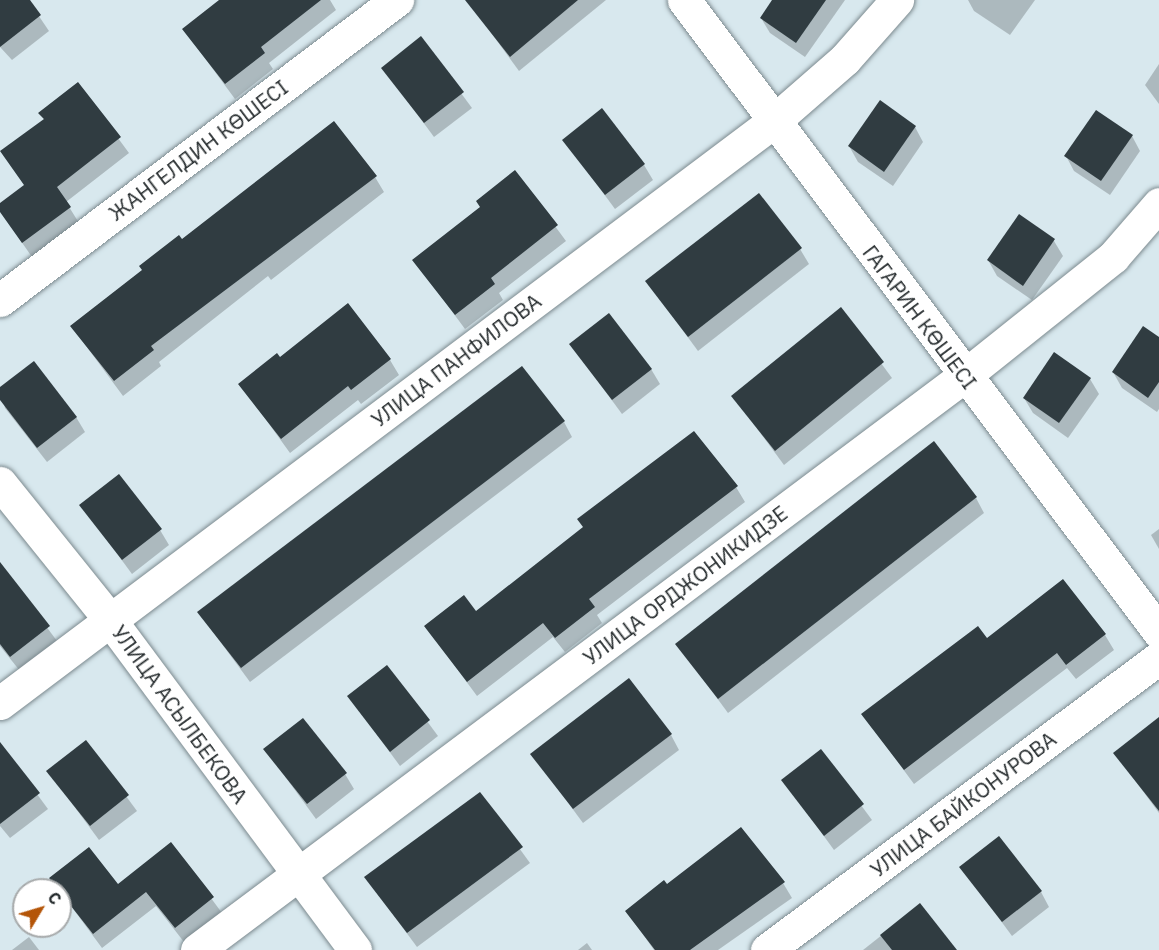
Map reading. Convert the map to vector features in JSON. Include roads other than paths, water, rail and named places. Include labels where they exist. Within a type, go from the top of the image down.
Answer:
[{"type":"street","name":"ЖАНГЕЛДИН КӨШЕСІ","points":[[0,300],[397,0]]},
{"type":"street","name":"ГАГАРИН КӨШЕСІ","points":[[684,0],[964,376],[1159,632]]},
{"type":"street","name":"УЛИЦА ПАНФИЛОВА","points":[[0,703],[774,121],[845,59],[897,0]]},
{"type":"street","name":"УЛИЦА ОРДЖОНИКИДЗЕ","points":[[197,950],[964,376],[1113,258],[1159,204]]},
{"type":"street","name":"УЛИЦА АСЫЛБЕКОВА","points":[[0,483],[110,620],[355,950]]},
{"type":"street","name":"УЛИЦА БАЙКОНУРОВА","points":[[767,950],[1159,658]]}]
